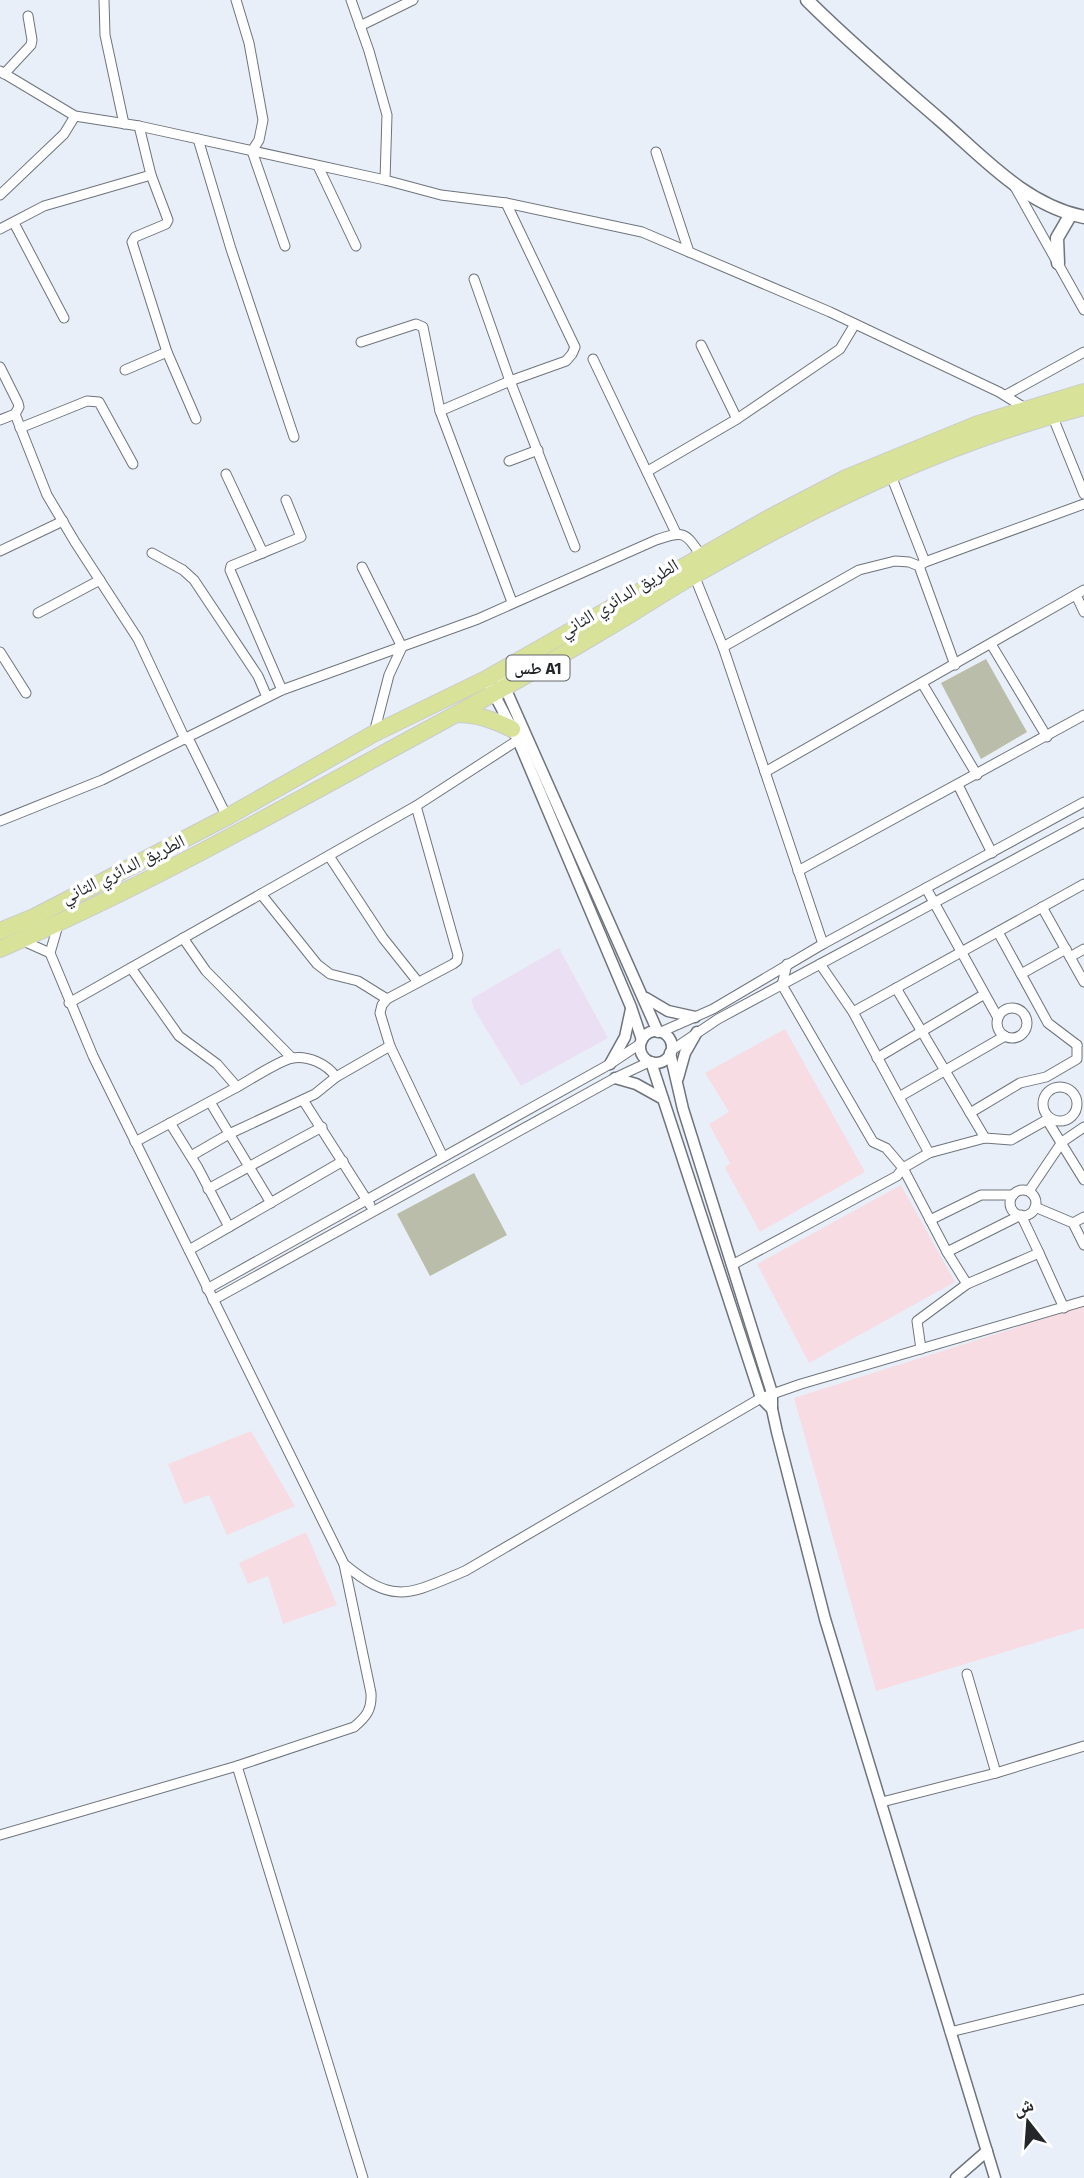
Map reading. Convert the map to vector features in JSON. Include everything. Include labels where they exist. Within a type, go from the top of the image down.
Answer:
[{"type":"highway","name":"الطريق الدائري الثاني","points":[[0,949],[236,835],[455,714],[496,682],[702,557],[846,478],[978,424],[1084,392]]},
{"type":"highway","name":"الطريق الدائري الثاني","points":[[0,931],[34,917],[227,817],[373,734],[496,682],[598,634],[694,575],[890,473],[943,452],[1052,415],[1084,407]]},
{"type":"highway","points":[[455,714],[490,718],[515,735]]},
{"type":"main road","points":[[807,0],[847,40],[1014,185],[1053,208],[1078,215],[1057,238],[1058,263]]},
{"type":"street","points":[[104,0],[105,35],[124,124]]},
{"type":"street","points":[[236,0],[249,43],[263,120],[259,140],[252,151]]},
{"type":"street","points":[[351,0],[387,115],[385,180]]},
{"type":"street","points":[[360,26],[411,0]]},
{"type":"street","points":[[27,16],[31,45],[2,72],[75,116],[139,126],[385,180],[441,195],[506,203],[642,232],[855,324],[1006,396],[1025,408]]},
{"type":"street","points":[[0,195],[64,134],[75,116]]},
{"type":"street","points":[[139,126],[168,220],[166,224],[135,237],[132,242],[167,352],[196,419]]},
{"type":"street","points":[[198,139],[231,249],[294,437]]},
{"type":"street","points":[[252,151],[285,246]]},
{"type":"street","points":[[656,152],[689,252]]},
{"type":"street","points":[[318,166],[356,246]]},
{"type":"street","points":[[0,229],[44,206],[152,175]]},
{"type":"street","points":[[1014,185],[1084,310]]},
{"type":"street","points":[[440,411],[566,361],[575,347],[506,203]]},
{"type":"street","points":[[14,223],[64,318]]},
{"type":"street","points":[[474,279],[510,381],[575,547]]},
{"type":"street","points":[[361,342],[416,324],[423,327],[440,411],[512,602]]},
{"type":"street","points":[[648,471],[737,419],[840,349],[855,324]]},
{"type":"street","points":[[701,345],[737,419]]},
{"type":"street","points":[[125,370],[167,352]]},
{"type":"street","points":[[1006,396],[1084,352]]},
{"type":"street","points":[[593,359],[676,533]]},
{"type":"street","points":[[0,367],[19,407],[15,414],[0,420]]},
{"type":"street","points":[[20,428],[94,400],[99,402],[133,464]]},
{"type":"street","points":[[15,414],[47,495],[138,639],[185,739],[190,742],[227,817]]},
{"type":"street","points":[[1052,415],[1083,491]]},
{"type":"street","points":[[509,461],[538,450]]},
{"type":"street","points":[[890,473],[955,665]]},
{"type":"street","points":[[226,474],[264,553]]},
{"type":"street","points":[[282,690],[230,572],[231,566],[302,537],[286,500]]},
{"type":"street","points":[[723,647],[859,570],[895,561],[922,564],[1084,504]]},
{"type":"street","points":[[0,551],[63,521]]},
{"type":"street","points":[[0,821],[102,780],[282,690],[478,619],[656,540],[676,533],[687,535],[702,557]]},
{"type":"street","points":[[152,553],[183,569],[194,580],[258,676],[267,697]]},
{"type":"street","points":[[362,567],[402,647]]},
{"type":"street","points":[[694,575],[723,647],[823,944]]},
{"type":"street","points":[[38,613],[100,580]]},
{"type":"street","points":[[765,772],[1080,593],[1084,612]]},
{"type":"street","points":[[991,644],[1047,737]]},
{"type":"street","points":[[373,734],[389,675],[402,647]]},
{"type":"street","points":[[0,652],[26,693]]},
{"type":"street","points":[[496,682],[515,735],[631,1007],[642,1054],[650,1062],[664,1100],[761,1398],[772,1409]]},
{"type":"street","points":[[496,682],[659,1032],[671,1041],[677,1084],[772,1393],[772,1409],[825,1619],[995,2178]]},
{"type":"street","points":[[922,683],[977,775]]},
{"type":"street","points":[[798,871],[1084,715]]},
{"type":"street","points":[[69,1003],[416,806],[515,735]]},
{"type":"street","points":[[958,785],[992,853]]},
{"type":"street","points":[[416,806],[458,955],[457,961],[387,999],[380,1013],[390,1046],[443,1157]]},
{"type":"street","points":[[207,1289],[610,1064],[649,1033],[659,1032],[713,1009],[823,944],[1083,806]]},
{"type":"street","points":[[213,1300],[615,1078],[650,1062],[661,1062],[697,1032],[1084,822]]},
{"type":"street","points":[[329,856],[383,938],[418,982]]},
{"type":"street","points":[[853,1012],[1084,884]]},
{"type":"street","points":[[926,888],[998,1018],[998,1028],[1005,1036]]},
{"type":"street","points":[[261,894],[317,964],[330,974],[358,981],[387,999]]},
{"type":"street","points":[[1042,907],[1084,982]]},
{"type":"street","points":[[0,1835],[237,1766],[354,1727],[367,1716],[371,1704],[344,1564],[69,1003],[50,953],[59,922]]},
{"type":"street","points":[[970,1113],[1020,1083],[1046,1077],[1077,1059],[1081,1043],[1048,1023],[998,932]]},
{"type":"street","points":[[183,938],[206,971],[292,1058]]},
{"type":"street","points":[[21,940],[50,953]]},
{"type":"street","points":[[1021,974],[1068,953],[1084,949]]},
{"type":"street","points":[[787,964],[782,985],[873,1142],[886,1149],[903,1168],[967,1284]]},
{"type":"street","points":[[820,964],[853,1012],[929,1153]]},
{"type":"street","points":[[131,968],[179,1036],[217,1064],[237,1087]]},
{"type":"street","points":[[895,988],[985,1138]]},
{"type":"street","points":[[877,1058],[983,995]]},
{"type":"street","points":[[644,997],[668,1011],[695,1017]]},
{"type":"street","points":[[610,1064],[625,1037],[631,1007]]},
{"type":"street","points":[[899,1097],[1005,1036],[1020,1035],[1026,1027],[1026,1018],[1021,1011],[1012,1008],[1003,1011],[998,1018]]},
{"type":"street","points":[[677,1084],[685,1053],[697,1032]]},
{"type":"street","points":[[191,1156],[229,1134],[315,1094],[336,1077],[390,1046]]},
{"type":"street","points":[[135,1142],[292,1058],[318,1061],[336,1077]]},
{"type":"street","points":[[1046,1077],[1052,1089]]},
{"type":"street","points":[[615,1078],[636,1084],[664,1100]]},
{"type":"street","points":[[1029,1191],[1062,1142],[1084,1128],[1076,1097],[1070,1090],[1061,1087],[1052,1089],[1044,1101],[1045,1110],[1062,1142],[1082,1173]]},
{"type":"street","points":[[303,1100],[373,1211]]},
{"type":"street","points":[[209,1102],[271,1203]]},
{"type":"street","points":[[732,1265],[897,1176],[903,1168],[929,1153],[985,1138],[1011,1140],[1049,1119],[1059,1121],[1069,1118],[1077,1107]]},
{"type":"street","points":[[519,1115],[525,1128]]},
{"type":"street","points":[[170,1123],[229,1227]]},
{"type":"street","points":[[208,1189],[322,1127]]},
{"type":"street","points":[[189,1250],[343,1161]]},
{"type":"street","points":[[930,1220],[981,1195],[1013,1195],[1020,1190],[1029,1191],[1035,1198],[1035,1206],[1030,1213],[947,1252]]},
{"type":"street","points":[[1013,1195],[1011,1208],[1021,1215],[1065,1308]]},
{"type":"street","points":[[1035,1206],[1073,1223],[1084,1245]]},
{"type":"street","points":[[344,1213],[351,1224]]},
{"type":"street","points":[[1073,1223],[1084,1217]]},
{"type":"street","points":[[921,1349],[917,1321],[967,1284],[1039,1253]]},
{"type":"street","points":[[344,1564],[368,1584],[393,1592],[415,1591],[489,1558],[772,1393],[1084,1301]]},
{"type":"street","points":[[749,1361],[762,1356]]},
{"type":"street","points":[[967,1674],[996,1773]]},
{"type":"street","points":[[882,1802],[996,1773],[1084,1746]]},
{"type":"street","points":[[237,1766],[363,2178]]},
{"type":"street","points":[[950,2032],[1084,1999]]},
{"type":"street","points":[[956,2178],[987,2151]]},
{"type":"shaded area","points":[[559,948],[608,1038],[521,1086],[474,1009],[471,999]]},
{"type":"shaded area","points":[[785,1029],[865,1172],[760,1232],[725,1168],[730,1163],[709,1124],[729,1112],[705,1073]]},
{"type":"shaded area","points":[[901,1185],[955,1282],[809,1363],[757,1264]]},
{"type":"shaded area","points":[[1084,1306],[1084,1628],[876,1691],[794,1398]]},
{"type":"shaded area","points":[[251,1431],[295,1506],[227,1535],[209,1495],[184,1504],[168,1464]]},
{"type":"shaded area","points":[[306,1532],[337,1605],[283,1624],[268,1576],[248,1584],[239,1563]]},
{"type":"green space","points":[[986,659],[1027,732],[981,759],[941,683]]},
{"type":"green space","points":[[474,1173],[507,1235],[430,1276],[397,1214]]}]
